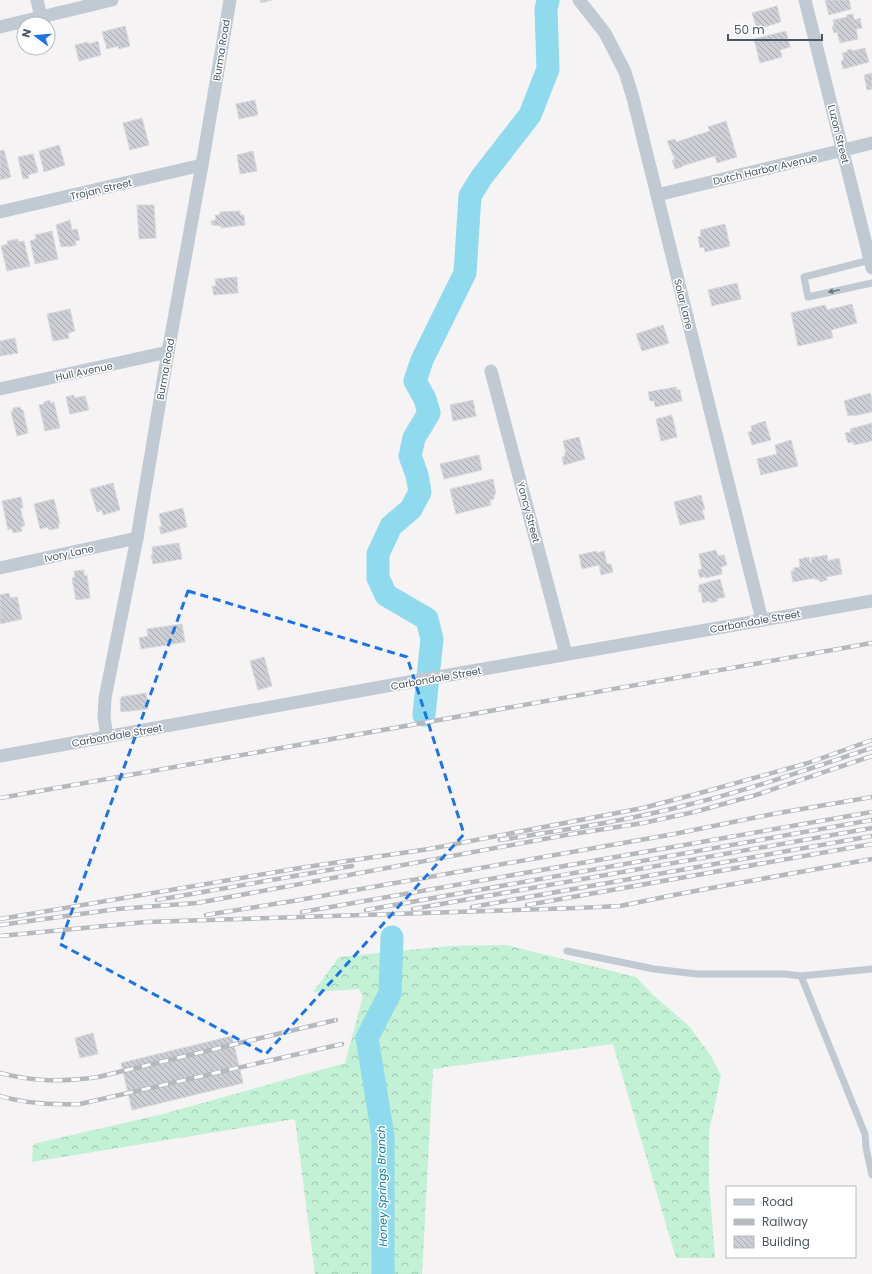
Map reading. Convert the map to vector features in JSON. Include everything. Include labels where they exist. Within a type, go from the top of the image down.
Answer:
[{"type":"street","points":[[37,0],[42,16]]},
{"type":"street","points":[[46,16],[112,0]]},
{"type":"street","name":"Burma Road","points":[[107,737],[104,717],[105,698],[137,538],[230,0]]},
{"type":"street","name":"Solar Lane","points":[[579,0],[605,33],[625,72],[657,195],[762,620]]},
{"type":"street","name":"Luzon Street","points":[[805,0],[871,264]]},
{"type":"street","points":[[0,27],[16,23]]},
{"type":"street","name":"Dutch Harbor Avenue","points":[[657,195],[872,143]]},
{"type":"street","name":"Trojan Street","points":[[0,212],[202,165]]},
{"type":"street","name":"Hull Avenue","points":[[0,389],[168,352]]},
{"type":"street","name":"Yancy Street","points":[[491,371],[566,654]]},
{"type":"street","name":"Ivory Lane","points":[[0,568],[137,538]]},
{"type":"street","name":"Carbondale Street","points":[[0,756],[872,600]]},
{"type":"lane","points":[[871,264],[804,277],[808,297],[872,283]]},
{"type":"lane","points":[[566,951],[654,969],[697,974],[785,974],[801,976],[872,969]]},
{"type":"lane","points":[[801,976],[865,1134],[866,1148],[872,1174]]},
{"type":"highlighted area","points":[[188,591],[407,657],[464,834],[266,1054],[60,944]]},
{"type":"green space","points":[[506,945],[636,977],[651,993],[689,1026],[711,1056],[721,1076],[709,1132],[709,1183],[715,1258],[676,1258],[613,1044],[433,1069],[422,1274],[315,1274],[295,1119],[32,1162],[33,1144],[163,1114],[345,1063],[363,996],[359,989],[313,992],[339,957],[449,946]]},
{"type":"building","points":[[260,0],[273,0],[261,3]]},
{"type":"building","points":[[825,0],[849,0],[851,9],[829,15]]},
{"type":"building","points":[[777,6],[781,22],[757,29],[752,13]]},
{"type":"building","points":[[853,14],[854,20],[860,18],[862,28],[856,29],[858,39],[840,43],[837,32],[834,33],[832,26],[834,26],[833,20]]},
{"type":"building","points":[[125,26],[130,46],[119,49],[118,46],[107,49],[102,32]]},
{"type":"building","points":[[786,31],[790,47],[780,50],[782,57],[760,63],[754,39]]},
{"type":"building","points":[[98,41],[101,55],[79,61],[75,45],[88,42],[89,44]]},
{"type":"building","points":[[865,48],[869,62],[843,69],[841,61],[844,60],[842,53],[847,52],[847,50],[852,49],[852,51]]},
{"type":"building","points":[[872,73],[872,89],[867,90],[864,75]]},
{"type":"building","points":[[255,100],[258,115],[239,119],[236,104]]},
{"type":"building","points":[[142,118],[149,145],[130,150],[123,123]]},
{"type":"building","points":[[726,121],[737,157],[717,163],[715,156],[675,169],[672,160],[675,160],[667,141],[675,139],[676,142],[710,131],[708,127]]},
{"type":"building","points":[[59,145],[65,165],[44,172],[39,151]]},
{"type":"building","points":[[4,150],[11,177],[0,180],[0,151]]},
{"type":"building","points":[[253,151],[257,171],[240,174],[237,155]]},
{"type":"building","points":[[33,154],[38,172],[28,175],[29,178],[23,179],[18,157]]},
{"type":"building","points":[[137,205],[154,205],[156,238],[139,239]]},
{"type":"building","points":[[240,211],[240,215],[244,215],[245,225],[221,228],[221,226],[212,225],[211,221],[216,220],[215,215],[220,215],[220,212]]},
{"type":"building","points":[[70,220],[72,230],[77,229],[80,240],[75,241],[76,245],[61,247],[56,225]]},
{"type":"building","points":[[725,224],[730,246],[705,252],[704,247],[700,248],[698,237],[701,236],[700,230]]},
{"type":"building","points":[[52,231],[58,259],[35,264],[30,241],[36,239],[35,235]]},
{"type":"building","points":[[18,239],[19,242],[24,241],[30,266],[7,271],[1,246],[8,244],[7,241]]},
{"type":"building","points":[[237,277],[238,293],[214,295],[212,286],[216,286],[215,279]]},
{"type":"building","points":[[737,283],[741,299],[712,306],[708,290]]},
{"type":"building","points":[[852,304],[857,323],[831,330],[833,338],[798,346],[791,313],[825,305],[827,310]]},
{"type":"building","points":[[70,309],[75,331],[68,333],[69,338],[53,341],[47,314]]},
{"type":"building","points":[[663,325],[669,343],[642,351],[636,334]]},
{"type":"building","points":[[15,338],[18,353],[0,356],[0,341]]},
{"type":"building","points":[[676,387],[677,390],[680,390],[682,401],[655,407],[654,401],[650,401],[648,392]]},
{"type":"building","points":[[870,393],[872,399],[872,412],[848,416],[844,401]]},
{"type":"building","points":[[74,395],[74,398],[85,396],[89,410],[70,414],[66,397]]},
{"type":"building","points":[[50,400],[50,403],[54,402],[60,428],[45,431],[39,405]]},
{"type":"building","points":[[473,400],[476,416],[453,421],[450,405]]},
{"type":"building","points":[[20,407],[21,410],[23,410],[28,433],[17,436],[11,412],[13,411],[13,408]]},
{"type":"building","points":[[672,415],[677,437],[661,441],[656,419]]},
{"type":"building","points":[[765,421],[771,440],[752,445],[748,432],[752,431],[751,426]]},
{"type":"building","points":[[872,423],[872,441],[854,445],[853,442],[848,443],[845,433],[851,432],[850,429]]},
{"type":"building","points":[[579,437],[585,459],[564,465],[562,457],[565,456],[564,453],[566,453],[563,441]]},
{"type":"building","points":[[791,440],[798,466],[761,475],[757,459],[777,454],[775,445]]},
{"type":"building","points":[[479,455],[482,470],[444,479],[440,464]]},
{"type":"building","points":[[493,479],[496,494],[494,495],[494,499],[490,500],[491,505],[456,514],[450,489]]},
{"type":"building","points":[[113,483],[120,510],[103,515],[102,510],[97,512],[90,489]]},
{"type":"building","points":[[701,495],[705,509],[702,510],[705,519],[680,525],[674,502]]},
{"type":"building","points":[[21,497],[23,508],[20,508],[25,526],[21,527],[22,531],[13,533],[12,529],[8,530],[2,501]]},
{"type":"building","points":[[54,499],[60,524],[58,524],[59,528],[49,530],[48,527],[40,529],[34,504]]},
{"type":"building","points":[[183,508],[187,527],[161,534],[159,527],[162,527],[159,514]]},
{"type":"building","points":[[179,543],[182,559],[153,564],[151,555],[153,555],[152,547]]},
{"type":"building","points":[[716,550],[718,556],[724,555],[727,565],[721,567],[722,574],[700,578],[698,570],[702,569],[699,554]]},
{"type":"building","points":[[596,551],[597,553],[604,551],[607,564],[611,564],[613,572],[601,575],[599,565],[582,569],[579,555]]},
{"type":"building","points":[[827,555],[828,561],[839,558],[842,574],[826,577],[827,580],[820,582],[819,579],[815,580],[815,578],[793,582],[791,571],[794,571],[793,568],[800,567],[799,559],[809,557],[810,563],[812,563],[811,558]]},
{"type":"building","points":[[84,570],[84,576],[87,575],[90,598],[76,600],[72,578],[75,577],[74,571]]},
{"type":"building","points":[[720,579],[725,597],[717,599],[718,601],[711,603],[710,601],[703,603],[701,592],[699,592],[699,585]]},
{"type":"building","points":[[9,593],[10,598],[17,597],[22,619],[0,624],[0,595]]},
{"type":"building","points":[[182,624],[185,642],[141,649],[139,638],[148,636],[147,629]]},
{"type":"building","points":[[264,657],[272,686],[258,690],[250,661]]},
{"type":"building","points":[[146,693],[148,709],[121,712],[121,697]]},
{"type":"building","points":[[93,1033],[98,1054],[80,1058],[75,1038]]},
{"type":"building","points":[[232,1036],[243,1083],[132,1110],[121,1063]]},
{"type":"waterway","name":"Honey Springs Branch","points":[[424,715],[432,639],[427,619],[386,595],[378,578],[378,554],[391,526],[411,509],[420,492],[417,475],[410,456],[414,438],[429,413],[425,399],[415,381],[422,360],[465,273],[470,196],[481,178],[530,115],[548,69],[546,9],[548,1]]},
{"type":"waterway","name":"Honey Springs Branch","points":[[383,1274],[383,1136],[367,1038],[390,993],[392,937]]},
{"type":"railway","points":[[0,798],[872,643]]},
{"type":"railway","points":[[0,919],[306,867],[429,849],[643,808],[808,763],[872,740]]},
{"type":"railway","points":[[500,840],[594,825],[664,811],[757,786],[872,748]]},
{"type":"railway","points":[[0,925],[117,909],[197,903],[566,835],[643,823],[694,812],[756,795],[872,756]]},
{"type":"railway","points":[[206,915],[674,834],[773,814],[872,797]]},
{"type":"railway","points":[[302,912],[872,812]]},
{"type":"railway","points":[[366,910],[872,820]]},
{"type":"railway","points":[[413,909],[872,828]]},
{"type":"railway","points":[[472,907],[872,836]]},
{"type":"railway","points":[[527,905],[872,844]]},
{"type":"railway","points":[[0,936],[146,922],[620,906],[872,859]]},
{"type":"railway","points":[[157,900],[352,866]]},
{"type":"railway","points":[[0,1073],[37,1080],[72,1080],[98,1077],[336,1020]]},
{"type":"railway","points":[[0,1096],[20,1101],[80,1104],[342,1044]]}]
